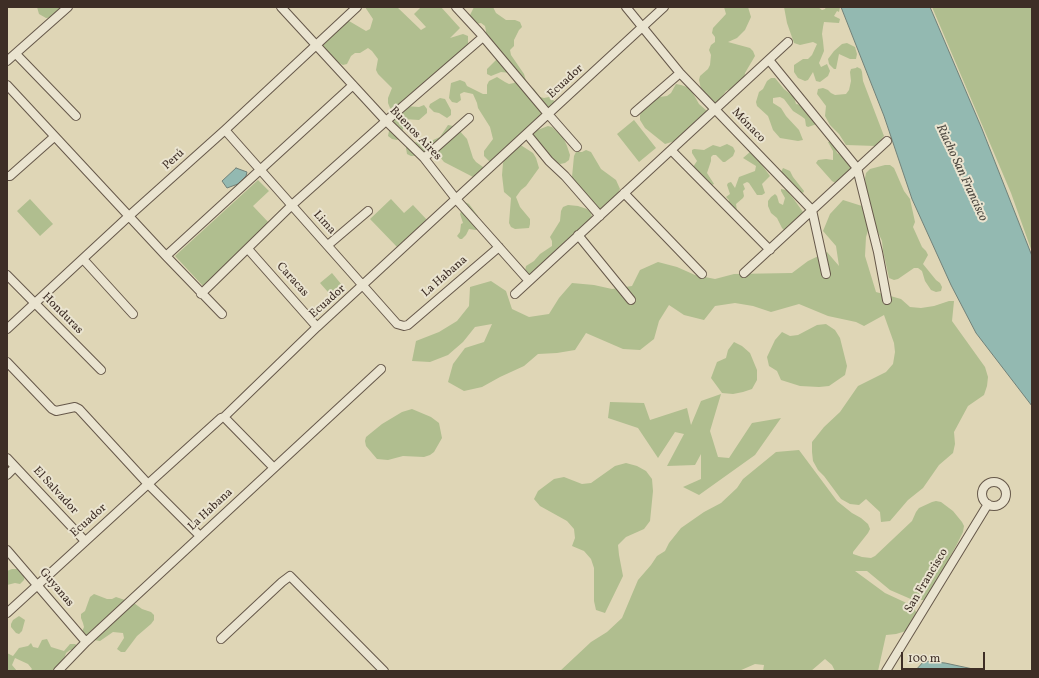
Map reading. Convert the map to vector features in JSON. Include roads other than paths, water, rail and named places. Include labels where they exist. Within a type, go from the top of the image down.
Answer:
[{"type":"street","points":[[7,61],[68,7]]},
{"type":"street","name":"Buenos Aires","points":[[281,7],[386,121],[424,158],[456,199],[529,280]]},
{"type":"street","name":"Perú","points":[[7,329],[357,7]]},
{"type":"street","points":[[456,7],[483,36],[548,114],[578,146]]},
{"type":"street","name":"Mónaco","points":[[626,7],[680,73],[812,210]]},
{"type":"street","name":"Ecuador","points":[[7,613],[221,418],[224,417],[317,327],[664,7]]},
{"type":"street","points":[[201,294],[292,205],[483,36]]},
{"type":"street","points":[[515,294],[788,42]]},
{"type":"street","points":[[16,54],[76,116]]},
{"type":"street","points":[[769,60],[857,168],[878,252],[887,300]]},
{"type":"street","points":[[635,112],[680,73]]},
{"type":"street","points":[[7,85],[201,294],[222,314]]},
{"type":"street","points":[[166,256],[352,85]]},
{"type":"street","points":[[424,158],[468,118]]},
{"type":"street","name":"Lima","points":[[225,130],[397,324],[404,326],[408,325]]},
{"type":"street","points":[[527,134],[548,161],[565,176],[600,216]]},
{"type":"street","points":[[7,176],[10,176],[54,137]]},
{"type":"street","points":[[744,273],[887,141]]},
{"type":"street","points":[[671,150],[770,250]]},
{"type":"street","points":[[624,193],[702,274]]},
{"type":"street","points":[[812,210],[826,274]]},
{"type":"street","points":[[328,245],[368,211]]},
{"type":"street","points":[[578,235],[631,300]]},
{"type":"street","name":"La Habana","points":[[408,325],[499,247]]},
{"type":"street","name":"Caracas","points":[[248,249],[317,327]]},
{"type":"street","points":[[83,259],[133,314]]},
{"type":"street","name":"Honduras","points":[[7,276],[101,370]]},
{"type":"street","points":[[7,362],[52,409],[56,411],[75,407],[79,410],[148,484],[200,536]]},
{"type":"street","name":"La Habana","points":[[58,671],[86,642],[381,369]]},
{"type":"street","points":[[224,417],[274,468]]},
{"type":"street","name":"El Salvador","points":[[7,458],[85,541]]},
{"type":"street","points":[[7,475],[15,467]]},
{"type":"street","name":"San Francisco","points":[[886,671],[988,504]]},
{"type":"street","name":"Guyanas","points":[[7,550],[38,584],[86,642]]},
{"type":"street","points":[[221,639],[290,576],[384,671]]},
{"type":"water","name":"Riacho San Francisco","points":[[841,7],[930,7],[982,129],[1032,256],[1032,406],[976,333],[951,285],[912,199],[884,116]]},
{"type":"water","points":[[236,168],[247,172],[246,176],[238,184],[227,188],[222,181]]},
{"type":"water","points":[[924,661],[945,663],[977,671],[915,671]]}]
